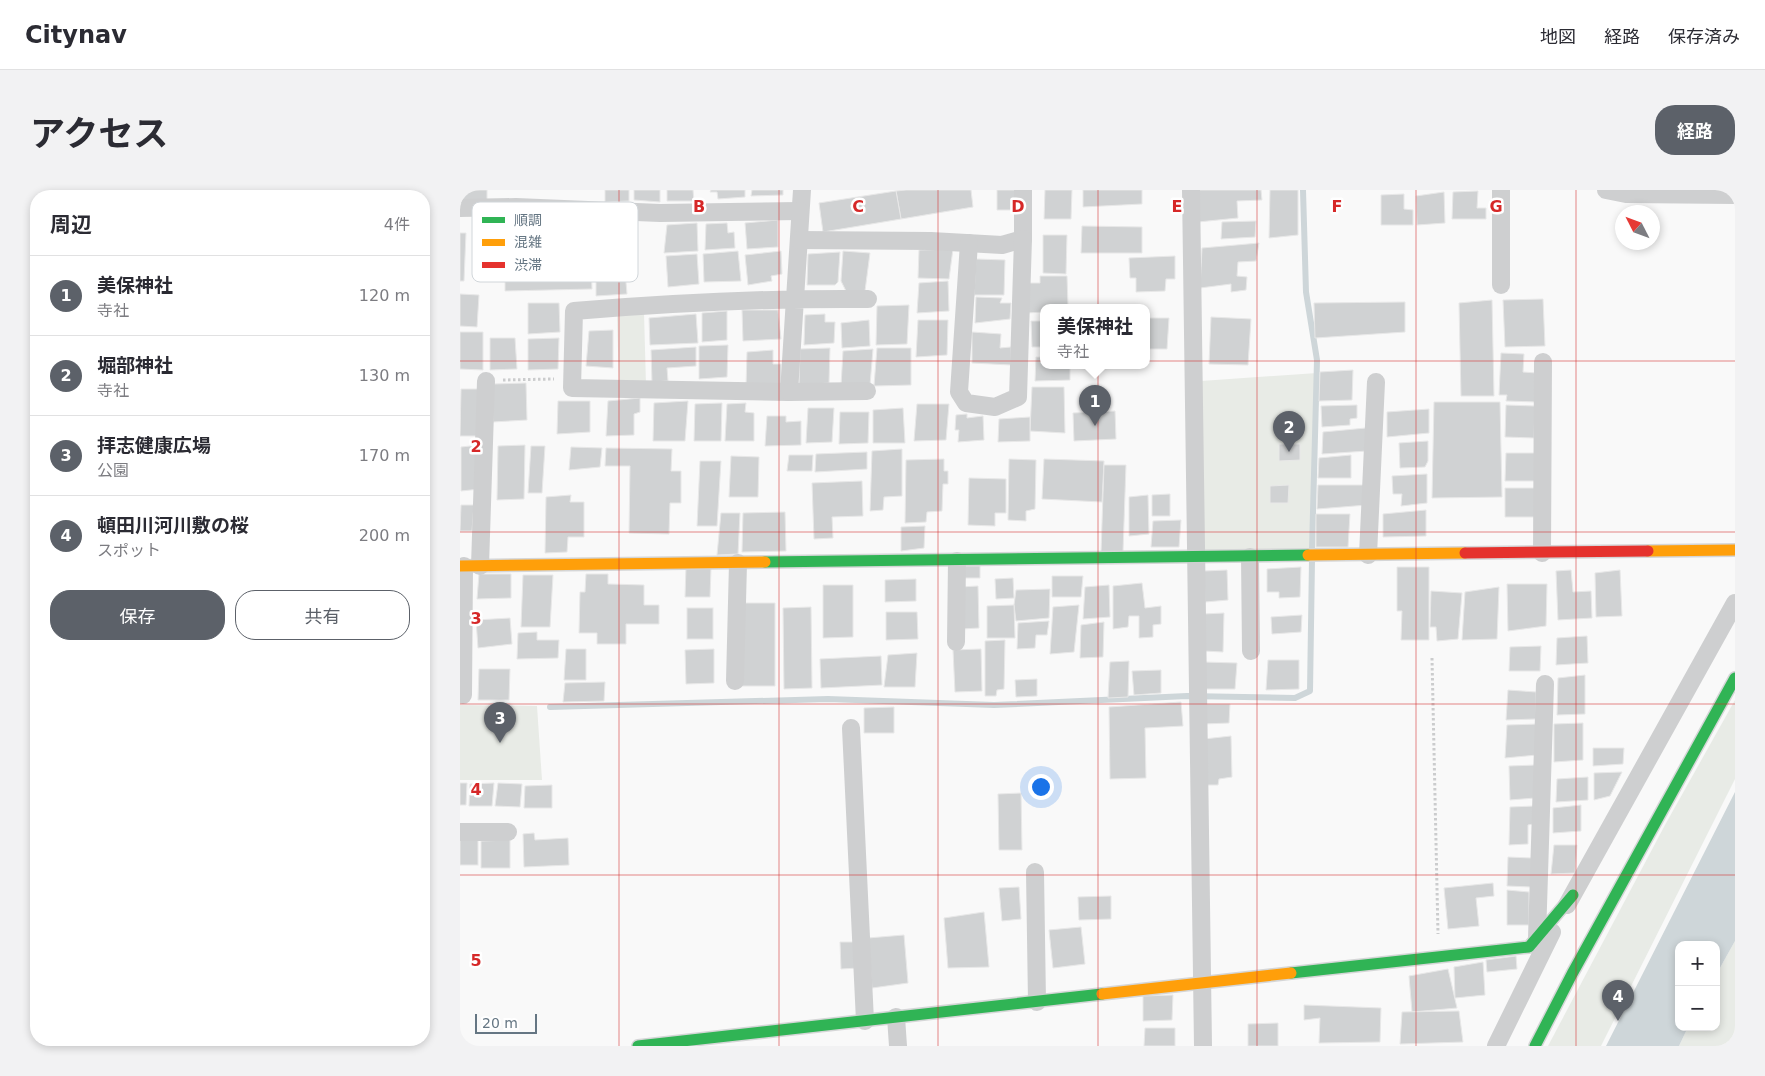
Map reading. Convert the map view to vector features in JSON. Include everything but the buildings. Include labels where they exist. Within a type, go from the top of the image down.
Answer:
[{"type":"street","points":[[789,392],[802,190]]},
{"type":"street","points":[[969,243],[959,392],[966,402],[995,407],[1018,397],[1023,239],[1022,190]]},
{"type":"street","points":[[1191,190],[1204,984],[1203,1046]]},
{"type":"street","points":[[1501,190],[1501,285]]},
{"type":"street","points":[[1606,190],[1626,194],[1735,195]]},
{"type":"street","points":[[638,212],[800,211]]},
{"type":"street","points":[[798,240],[1002,245],[1023,239]]},
{"type":"street","points":[[867,391],[789,392],[572,388],[572,378],[574,311],[694,302],[868,299]]},
{"type":"street","points":[[1542,362],[1542,553]]},
{"type":"street","points":[[463,696],[468,566],[486,381]]},
{"type":"street","points":[[1368,556],[1376,382]]},
{"type":"street","points":[[468,566],[1735,550]]},
{"type":"street","points":[[1250,557],[1251,651]]},
{"type":"street","points":[[956,642],[957,561]]},
{"type":"street","points":[[735,681],[738,564]]},
{"type":"street","points":[[1496,1046],[1544,945],[1735,604]]},
{"type":"street","points":[[1535,1046],[1572,974],[1735,678]]},
{"type":"street","points":[[1537,938],[1545,684]]},
{"type":"street","points":[[851,728],[865,1021]]},
{"type":"street","points":[[460,832],[508,832]]},
{"type":"street","points":[[1035,872],[1037,1002]]},
{"type":"street","points":[[638,1046],[1529,948],[1573,895]]},
{"type":"street","points":[[896,1017],[898,1046]]},
{"type":"path","points":[[486,381],[572,378]]},
{"type":"path","points":[[1432,658],[1438,958]]},
{"type":"shaded area","points":[[644,313],[646,385],[619,385],[617,314]]},
{"type":"shaded area","points":[[1317,373],[1312,550],[1204,553],[1201,381]]},
{"type":"shaded area","points":[[1735,700],[1735,779],[1601,1046],[1548,1046],[1665,825]]},
{"type":"shaded area","points":[[460,705],[537,706],[542,780],[460,780]]},
{"type":"shaded area","points":[[1735,792],[1735,941],[1720,968],[1720,941],[1675,941],[1675,1031],[1686,1031],[1679,1046],[1606,1046]]},
{"type":"shaded area","points":[[1735,941],[1735,1046],[1679,1046],[1686,1031],[1720,1031],[1720,968]]},
{"type":"waterway","points":[[1303,190],[1306,292],[1317,360],[1312,550]]},
{"type":"waterway","points":[[550,707],[828,699],[994,705],[1187,696],[1295,698],[1310,691],[1312,560]]},
{"type":"traffic: fast","points":[[765,562],[1308,555]]},
{"type":"traffic: fast","points":[[1535,1046],[1572,974],[1735,678]]},
{"type":"traffic: fast","points":[[1291,973],[1529,947],[1573,895]]},
{"type":"traffic: fast","points":[[638,1046],[1102,994]]},
{"type":"traffic: slow","points":[[1648,551],[1735,550]]},
{"type":"traffic: slow","points":[[1308,555],[1465,553]]},
{"type":"traffic: slow","points":[[460,566],[765,562]]},
{"type":"traffic: slow","points":[[1102,994],[1291,973]]},
{"type":"traffic: jam","points":[[1465,553],[1648,551]]},
{"type":"place","name":"美保神社","points":[[1095,426]]},
{"type":"place","name":"堀部神社","points":[[1289,452]]},
{"type":"place","name":"拝志健康広場","points":[[500,743]]},
{"type":"place","name":"頓田川河川敷の桜","points":[[1618,1021]]}]
